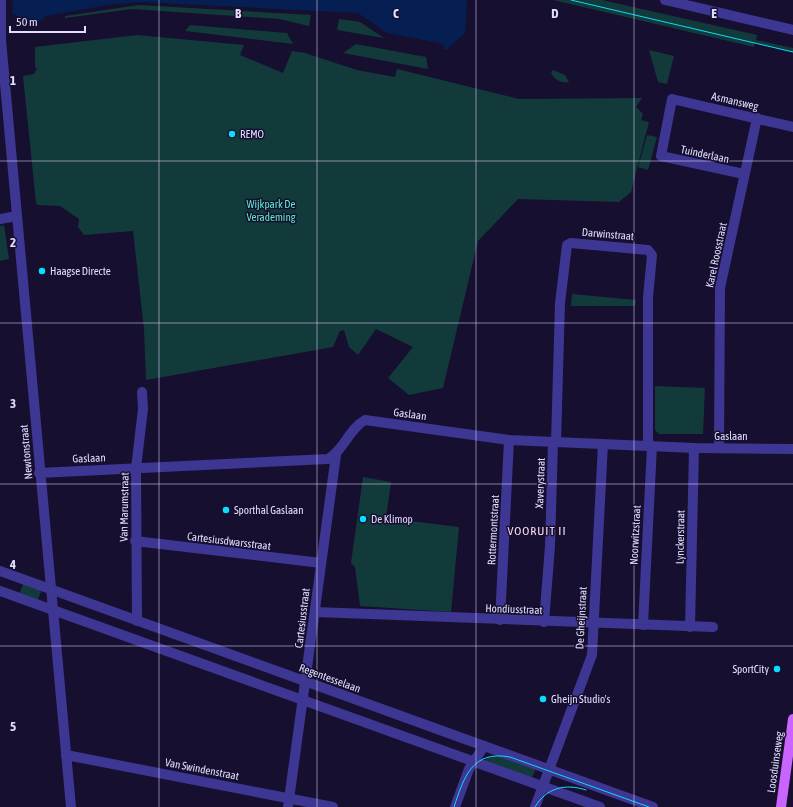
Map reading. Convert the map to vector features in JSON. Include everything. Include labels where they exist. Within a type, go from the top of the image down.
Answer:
[{"type":"main road","name":"Loosduinseweg","points":[[781,807],[793,719]]},
{"type":"street","name":"Newtonstraat","points":[[2,0],[0,31],[4,125],[17,216],[39,472],[71,807]]},
{"type":"street","points":[[665,0],[703,4],[793,30]]},
{"type":"street","name":"Asmansweg","points":[[661,156],[672,98],[793,127]]},
{"type":"street","name":"Karel Roosstraat","points":[[719,448],[720,288],[757,118]]},
{"type":"street","name":"Tuinderlaan","points":[[661,156],[744,174]]},
{"type":"street","points":[[0,219],[17,216]]},
{"type":"street","name":"Darwinstraat","points":[[555,442],[560,303],[567,245],[570,243],[648,250],[652,255],[648,297],[650,446]]},
{"type":"street","name":"Van Marumstraat","points":[[136,621],[136,468],[143,409],[142,392]]},
{"type":"street","name":"Gaslaan","points":[[39,472],[328,459],[336,455],[357,427],[365,420],[509,440],[694,448],[793,448]]},
{"type":"street","name":"Rottermontstraat","points":[[500,620],[509,440]]},
{"type":"street","name":"Xaverystraat","points":[[544,622],[550,546],[555,442]]},
{"type":"street","name":"De Gheijnstraat","points":[[535,807],[548,769],[589,664],[593,647],[603,444]]},
{"type":"street","name":"Noorwitzstraat","points":[[642,626],[650,446]]},
{"type":"street","name":"Lynckerstraat","points":[[690,627],[694,448]]},
{"type":"street","name":"Cartesiusstraat","points":[[289,803],[336,455]]},
{"type":"street","name":"Cartesiusdwarsstraat","points":[[135,541],[321,563]]},
{"type":"street","name":"Regentesselaan","points":[[0,571],[652,807]]},
{"type":"street","points":[[0,592],[600,807]]},
{"type":"street","name":"Hondiusstraat","points":[[315,612],[712,628]]},
{"type":"street","points":[[455,807],[466,777],[484,746]]},
{"type":"street","name":"Van Swindenstraat","points":[[66,755],[289,803],[333,807]]},
{"type":"green space","points":[[553,0],[602,0],[757,35],[756,40],[793,48],[793,52],[755,43],[754,47]]},
{"type":"green space","points":[[139,5],[311,15],[309,26],[279,19],[132,9],[65,18],[65,16]]},
{"type":"green space","points":[[339,19],[360,22],[384,38],[337,30]]},
{"type":"green space","points":[[190,25],[287,33],[293,44],[185,31]]},
{"type":"green space","name":"Wijkpark De Verademing","points":[[137,35],[244,45],[240,55],[283,73],[292,51],[305,53],[357,70],[395,77],[397,69],[519,99],[642,98],[636,107],[643,114],[641,120],[649,122],[631,192],[619,202],[518,199],[478,241],[443,388],[409,395],[388,378],[413,347],[376,329],[358,355],[349,347],[344,330],[340,331],[333,347],[146,380],[144,329],[133,231],[84,235],[78,227],[79,219],[60,206],[38,205],[36,203],[23,76],[34,74],[37,68],[35,67],[35,47]]},
{"type":"green space","points":[[356,44],[426,57],[428,69],[343,53]]},
{"type":"green space","points":[[649,50],[674,56],[667,84],[658,82]]},
{"type":"green space","points":[[553,70],[565,75],[569,82],[561,82],[556,79],[551,72]]},
{"type":"green space","points":[[647,135],[657,137],[648,170],[638,167]]},
{"type":"green space","points":[[4,225],[9,259],[0,261],[0,226]]},
{"type":"green space","points":[[572,294],[636,300],[635,306],[571,306]]},
{"type":"green space","points":[[655,386],[705,388],[703,434],[659,434],[655,430]]},
{"type":"green space","points":[[363,477],[391,482],[386,518],[459,527],[451,612],[360,606],[355,567],[351,563]]},
{"type":"green space","points":[[23,584],[40,590],[41,592],[38,599],[35,600],[19,595]]},
{"type":"green space","points":[[498,756],[536,768],[531,780],[484,762],[487,758]]},
{"type":"water","points":[[0,0],[467,0],[465,33],[446,50],[443,49],[444,44],[387,33],[358,13],[142,2],[114,4],[45,16],[43,20],[20,23],[17,15],[11,13]]},
{"type":"pier","points":[[0,0],[13,0],[12,13],[0,15]]},
{"type":"tram line","points":[[571,0],[793,52]]},
{"type":"tram line","points":[[454,807],[466,776],[472,768],[478,762],[497,756],[510,757],[649,807]]},
{"type":"tram line","points":[[535,807],[550,791],[564,787],[586,790]]},
{"type":"place","name":"REMO","points":[[232,134]]},
{"type":"place","name":"Haagse Directe","points":[[42,271]]},
{"type":"place","name":"Sporthal Gaslaan","points":[[226,510]]},
{"type":"place","name":"De Klimop","points":[[363,519]]},
{"type":"place","name":"SportCity","points":[[777,669]]},
{"type":"place","name":"Gheijn Studio's","points":[[543,699]]},
{"type":"district","name":"VOORUIT II","points":[[537,531]]}]
